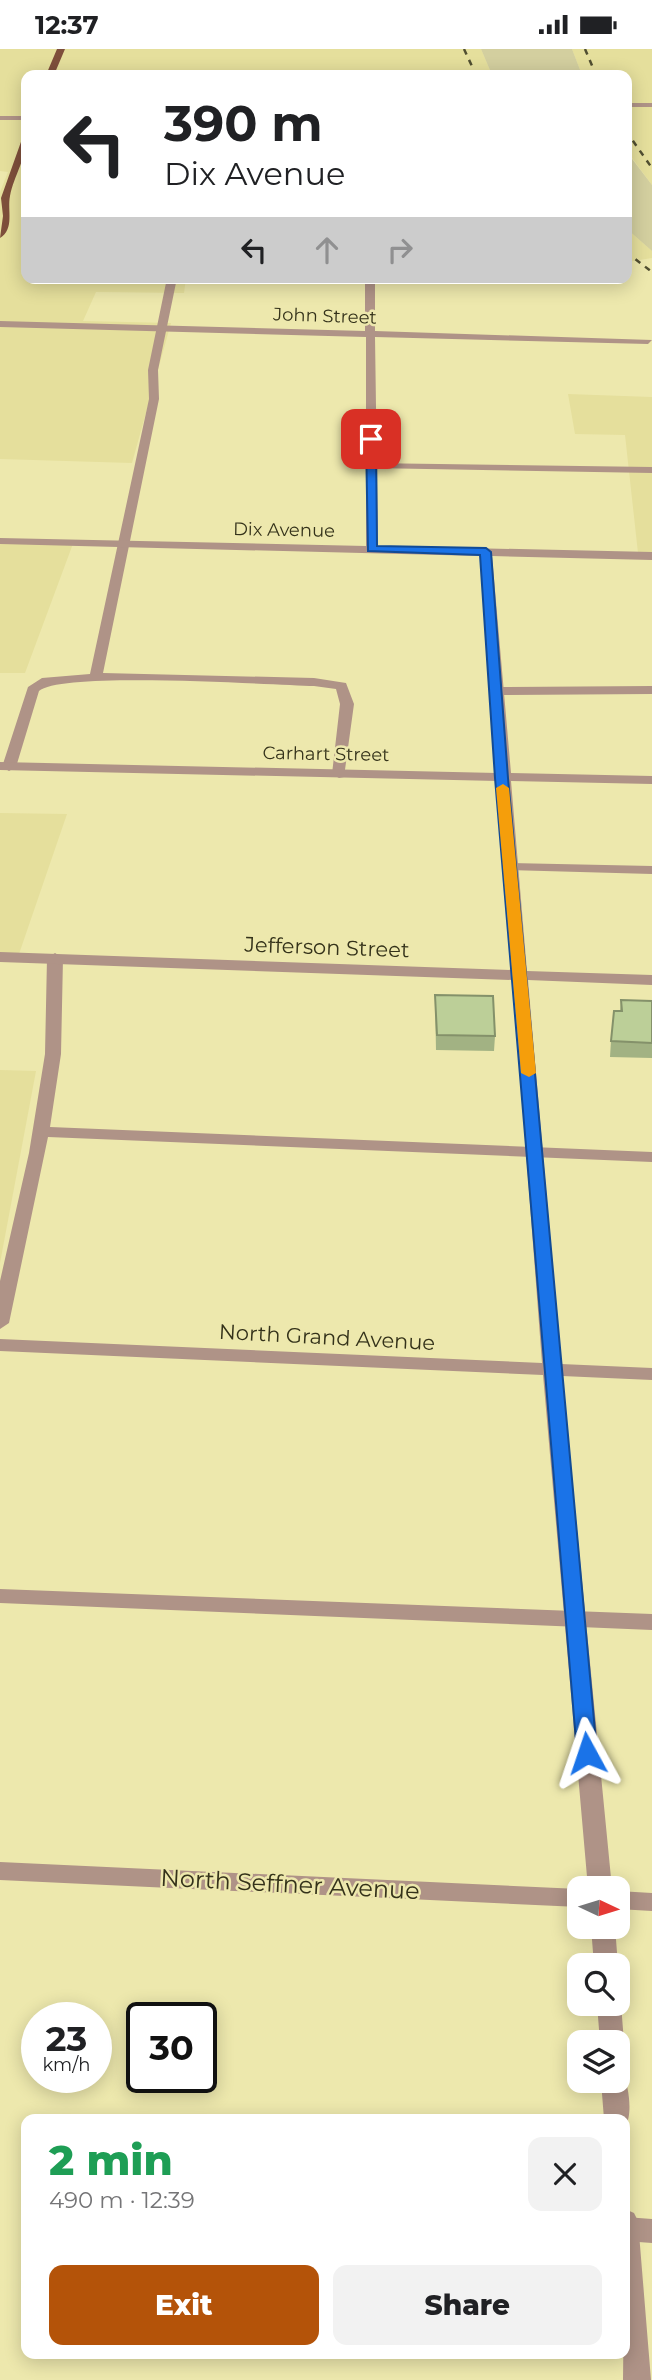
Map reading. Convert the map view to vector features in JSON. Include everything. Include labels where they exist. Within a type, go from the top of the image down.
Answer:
[{"type":"main road","points":[[52,70],[61,49]]},
{"type":"main road","points":[[0,235],[7,216],[3,199],[21,152]]},
{"type":"street","points":[[632,105],[652,105]]},
{"type":"street","points":[[0,118],[21,118]]},
{"type":"street","points":[[96,677],[154,399],[153,370],[171,284]]},
{"type":"street","points":[[370,284],[372,549]]},
{"type":"street","name":"John Street","points":[[0,324],[648,341]]},
{"type":"street","points":[[371,465],[652,470]]},
{"type":"street","name":"Dix Avenue","points":[[0,541],[652,556]]},
{"type":"street","points":[[486,552],[502,778],[521,975],[552,1370],[599,1876]]},
{"type":"street","points":[[4,766],[33,690],[41,682],[96,677],[314,682],[341,686],[347,704],[339,774]]},
{"type":"street","points":[[495,691],[652,690]]},
{"type":"street","name":"Carhart Street","points":[[4,766],[652,780]]},
{"type":"street","points":[[510,867],[652,870]]},
{"type":"street","name":"Jefferson Street","points":[[0,957],[652,980]]},
{"type":"street","points":[[0,1323],[40,1132],[53,1054],[55,958]]},
{"type":"street","points":[[40,1132],[652,1157]]},
{"type":"street","name":"North Grand Avenue","points":[[0,1345],[652,1374]]},
{"type":"street","points":[[0,1596],[652,1622]]},
{"type":"street","name":"North Seffner Avenue","points":[[0,1871],[567,1897]]},
{"type":"street","points":[[630,1901],[652,1902]]},
{"type":"street","points":[[615,2093],[617,2114]]},
{"type":"street","points":[[630,2229],[652,2231]]},
{"type":"street","points":[[630,2292],[637,2380]]},
{"type":"shaded area","points":[[0,49],[481,49],[490,70],[21,70],[21,284],[185,284],[184,293],[96,292],[83,321],[171,323],[132,463],[0,459],[0,192],[8,172],[0,171]]},
{"type":"shaded area","points":[[481,49],[572,49],[580,70],[490,70]]},
{"type":"shaded area","points":[[572,49],[652,49],[652,185],[632,158],[632,70],[580,70]]},
{"type":"shaded area","points":[[632,159],[652,185],[652,251],[632,233]]},
{"type":"shaded area","points":[[632,233],[652,251],[652,258],[632,261]]},
{"type":"shaded area","points":[[568,394],[652,397],[652,553],[638,553],[625,435],[575,434]]},
{"type":"shaded area","points":[[0,539],[74,541],[25,673],[0,673]]},
{"type":"shaded area","points":[[0,813],[67,814],[19,954],[0,954]]},
{"type":"shaded area","points":[[0,1070],[36,1071],[0,1263]]},
{"type":"building","points":[[435,995],[493,996],[495,1036],[437,1035]]},
{"type":"building","points":[[621,1000],[652,1001],[652,1043],[611,1041],[614,1011],[622,1011]]},
{"type":"railway","points":[[464,49],[474,70]]},
{"type":"railway","points":[[585,49],[594,70]]},
{"type":"railway","points":[[632,140],[652,168]]},
{"type":"railway","points":[[632,257],[652,272]]},
{"type":"slow traffic","points":[[503,788],[529,1073]]},
{"type":"route","points":[[371,439],[372,549],[486,552],[502,778],[587,1753]]}]
